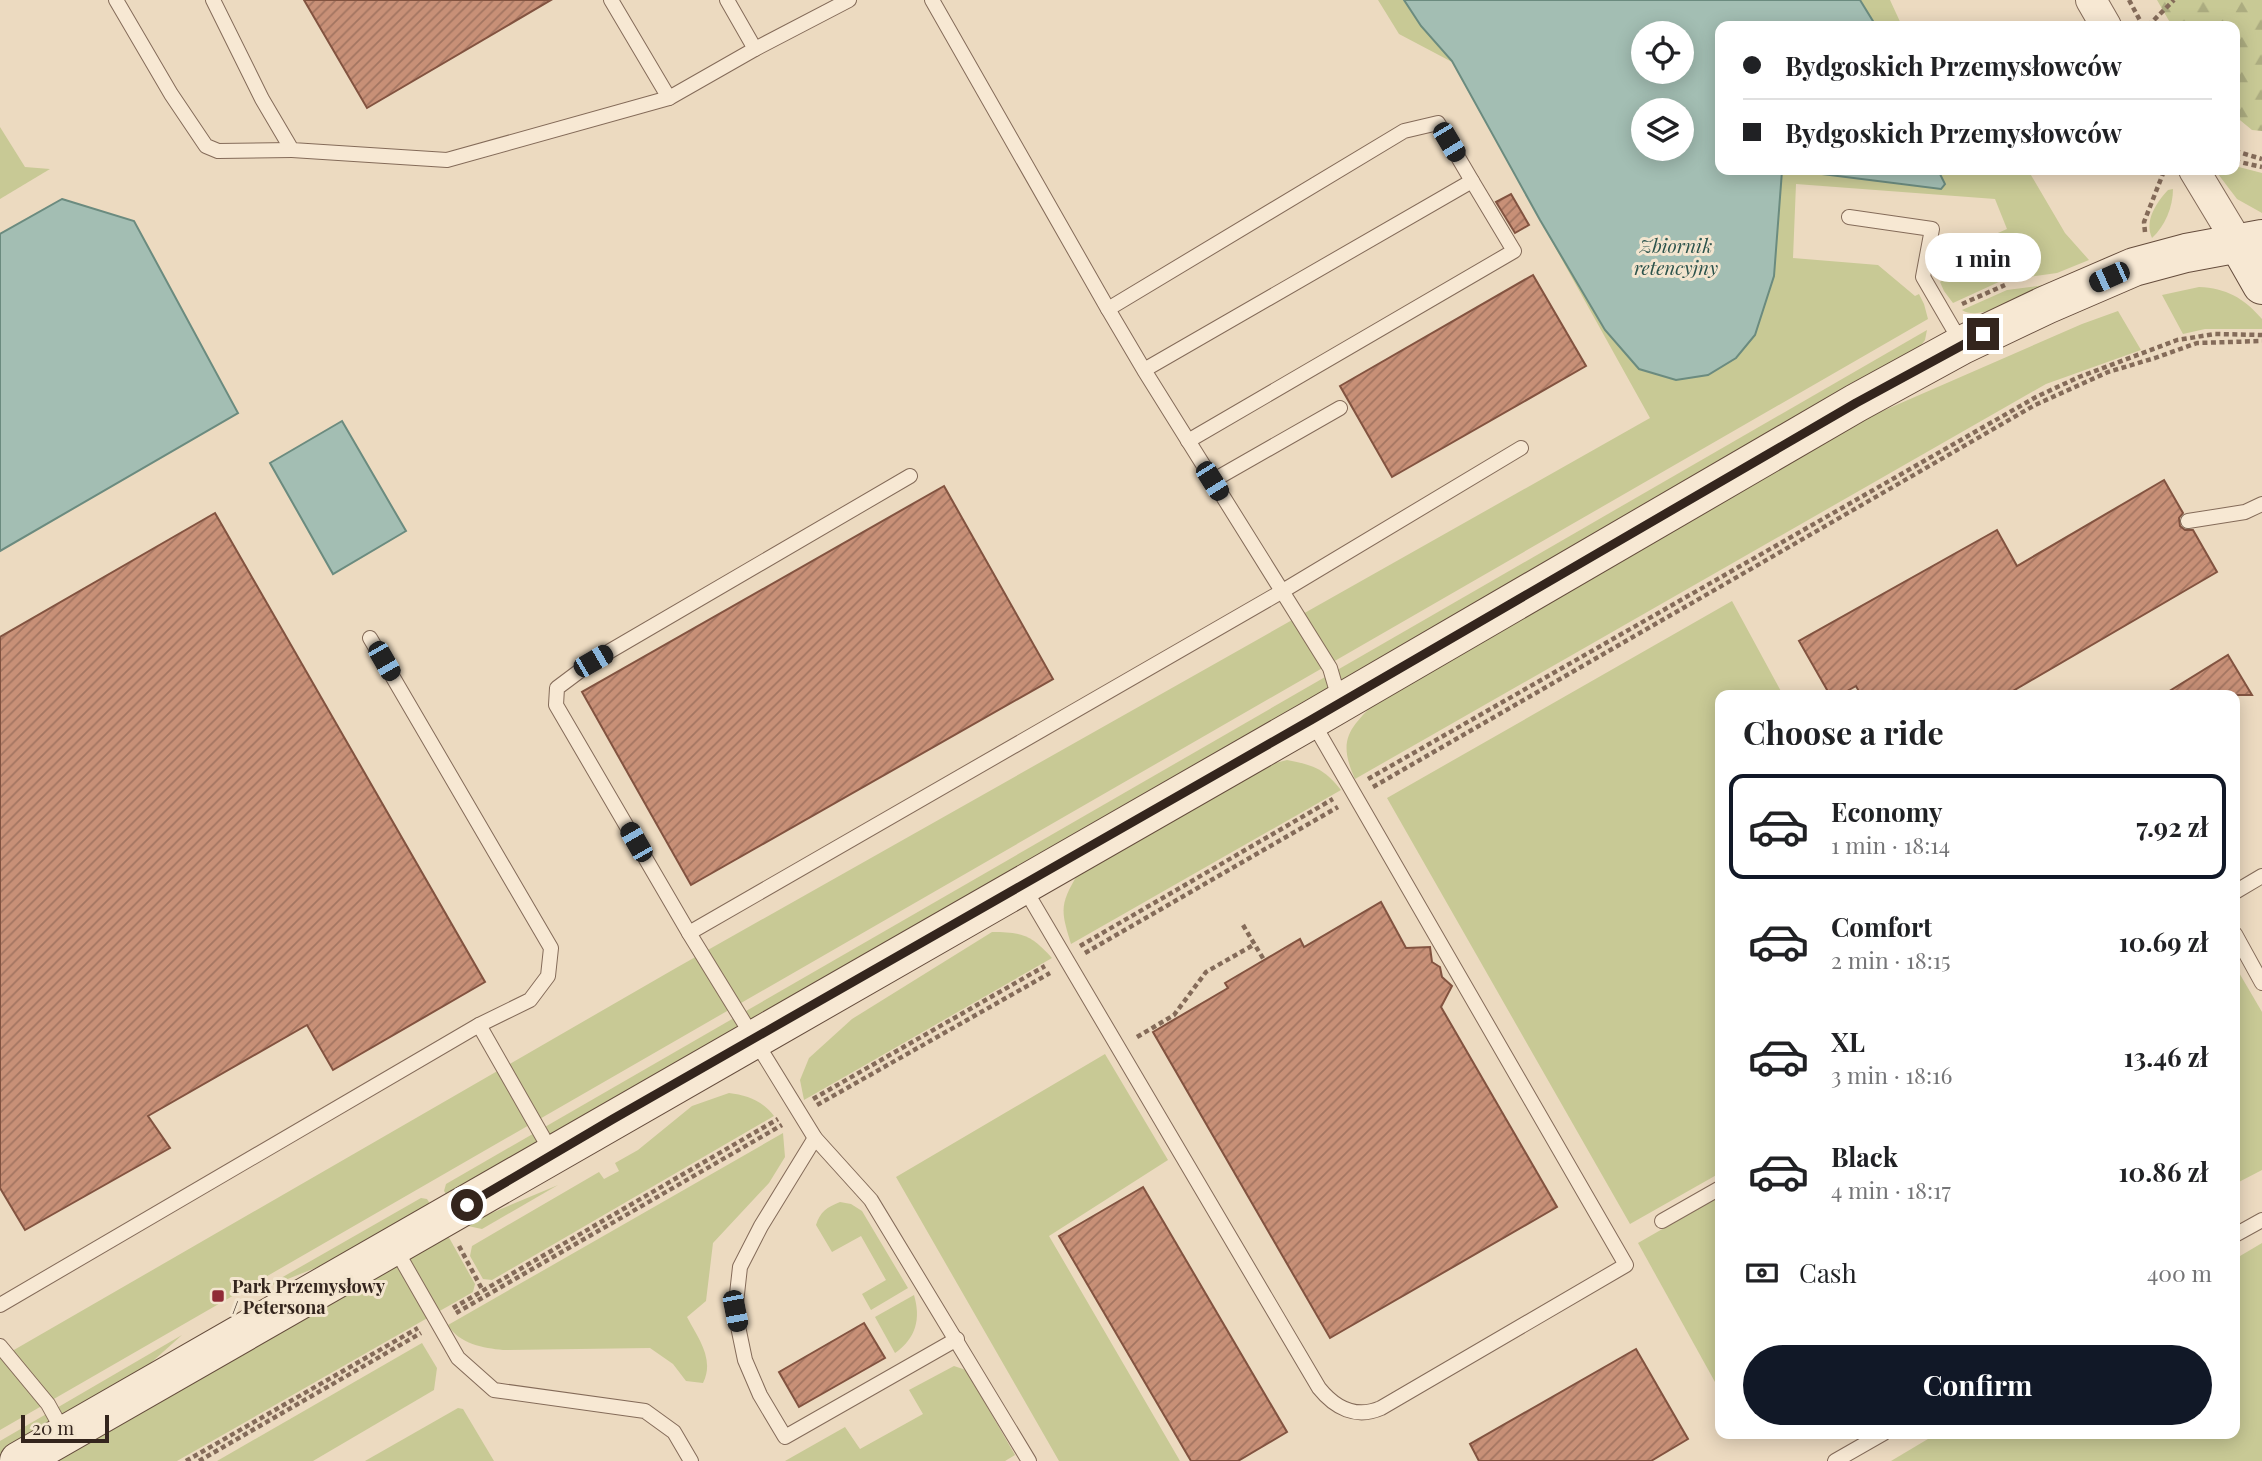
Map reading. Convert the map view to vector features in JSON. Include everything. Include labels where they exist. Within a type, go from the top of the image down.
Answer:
[{"type":"street","points":[[2091,0],[2103,21]]},
{"type":"street","points":[[2198,175],[2250,241],[2262,285]]},
{"type":"street","points":[[19,1461],[1326,712],[1856,403],[1962,345],[2134,267],[2250,241]]},
{"type":"lane","points":[[116,0],[171,94],[206,146],[218,150],[292,150],[447,160],[669,98],[849,0]]},
{"type":"lane","points":[[213,0],[262,99],[292,150]]},
{"type":"lane","points":[[611,0],[669,98]]},
{"type":"lane","points":[[727,0],[755,49]]},
{"type":"lane","points":[[932,0],[1144,370],[1330,668],[1326,712],[1353,793],[1626,1265],[1381,1408],[1365,1413],[1347,1410],[1331,1401],[1319,1388],[1023,884]]},
{"type":"lane","points":[[1108,309],[1404,131],[1438,123],[1514,251],[1188,441]]},
{"type":"lane","points":[[1144,370],[1472,181]]},
{"type":"lane","points":[[1849,217],[1931,229],[1923,277],[1962,345]]},
{"type":"lane","points":[[1212,481],[1340,408]]},
{"type":"lane","points":[[689,933],[1281,592],[1521,448]]},
{"type":"lane","points":[[910,476],[593,661],[557,688],[556,705],[689,933],[798,1112],[815,1138],[871,1200],[1029,1461]]},
{"type":"lane","points":[[2188,521],[2245,512],[2262,504]]},
{"type":"lane","points":[[0,1305],[479,1025],[530,1000],[548,976],[551,948],[370,638]]},
{"type":"lane","points":[[2240,889],[2262,876]]},
{"type":"lane","points":[[2240,943],[2262,984]]},
{"type":"lane","points":[[479,1025],[553,1156]]},
{"type":"lane","points":[[815,1138],[761,1226],[740,1267],[735,1311],[744,1360],[760,1395],[785,1437],[957,1339]]},
{"type":"lane","points":[[1662,1222],[1715,1191]]},
{"type":"lane","points":[[2240,1232],[2262,1220]]},
{"type":"lane","points":[[394,1247],[458,1358],[494,1390],[645,1411],[674,1432],[691,1461]]},
{"type":"lane","points":[[0,1346],[48,1404],[65,1434]]},
{"type":"lane","points":[[1835,1461],[1874,1439]]},
{"type":"path","points":[[2129,0],[2143,21]]},
{"type":"path","points":[[2151,21],[2174,0]]},
{"type":"path","points":[[2240,152],[2262,159]]},
{"type":"path","points":[[2240,162],[2262,167]]},
{"type":"path","points":[[200,1461],[436,1321],[2036,397],[2109,365],[2177,341],[2215,334],[2262,335]]},
{"type":"path","points":[[1066,959],[2035,405],[2108,372],[2197,343],[2262,341]]},
{"type":"path","points":[[1244,925],[1264,960]]},
{"type":"path","points":[[1119,1048],[1170,1018],[1206,972],[1255,944]]},
{"type":"path","points":[[186,1461],[436,1321]]},
{"type":"green space","points":[[1378,0],[1890,0],[1900,21],[1715,21],[1715,175],[2031,175],[2065,233],[2089,260],[2057,273],[2001,281],[1953,303],[1940,282],[1943,280],[1950,254],[2007,229],[1995,199],[1796,184],[1793,258],[1878,265],[1915,296],[1919,294],[1928,319],[0,1430],[0,1358],[676,968],[1650,418],[1452,62],[1399,34]]},
{"type":"green space","points":[[2157,0],[2262,0],[2262,131],[2252,130],[2240,120],[2240,21],[2169,21]]},
{"type":"green space","points":[[0,127],[25,167],[50,169],[0,199]]},
{"type":"green space","points":[[2240,167],[2262,173],[2262,213],[2237,199],[2219,175],[2240,175]]},
{"type":"green space","points":[[2173,189],[2167,216],[2152,238],[2149,225],[2152,212],[2168,190]]},
{"type":"green space","points":[[2053,284],[1994,310],[1971,313],[1962,310],[2007,290]]},
{"type":"green space","points":[[2199,287],[2218,289],[2241,300],[2262,319],[2262,329],[2205,329],[2183,334],[2162,295]]},
{"type":"green space","points":[[2118,311],[2141,350],[2046,384],[1355,779],[1349,765],[1347,743],[1354,725],[1380,697],[1862,420],[2082,324]]},
{"type":"green space","points":[[1927,330],[1925,340],[1919,348],[448,1197],[444,1191],[446,1184]]},
{"type":"green space","points":[[1732,601],[1780,690],[1715,690],[1715,1176],[1630,1224],[1387,798]]},
{"type":"green space","points":[[1287,760],[1318,769],[1341,790],[1071,944],[1064,907],[1068,892],[1079,872],[1256,768]]},
{"type":"green space","points":[[992,932],[1026,936],[1052,958],[804,1100],[800,1080],[809,1058],[852,1019]]},
{"type":"green space","points":[[2240,974],[2262,1012],[2262,1170],[2240,1181]]},
{"type":"green space","points":[[1105,1054],[1168,1160],[1049,1236],[1180,1461],[1059,1461],[896,1177]]},
{"type":"green space","points":[[729,1093],[754,1100],[765,1106],[774,1116],[492,1280],[483,1279],[470,1256],[472,1246],[599,1172],[604,1179],[619,1171],[615,1163],[638,1150],[692,1106]]},
{"type":"green space","points":[[783,1133],[785,1157],[769,1183],[713,1243],[706,1301],[687,1317],[706,1357],[703,1383],[686,1381],[673,1364],[650,1348],[503,1350],[465,1341],[448,1325]]},
{"type":"green space","points":[[558,1185],[482,1229],[463,1225]]},
{"type":"green space","points":[[421,1198],[427,1199],[432,1207],[343,1257],[260,1290]]},
{"type":"green space","points":[[1715,1199],[1715,1382],[1638,1243]]},
{"type":"green space","points":[[840,1202],[851,1204],[862,1211],[908,1288],[871,1310],[862,1294],[886,1280],[861,1236],[832,1252],[816,1225],[825,1210]]},
{"type":"green space","points":[[447,1234],[475,1284],[473,1292],[177,1461],[54,1461]]},
{"type":"green space","points":[[2262,1243],[2262,1461],[1891,1461],[1928,1439],[2240,1439],[2240,1256]]},
{"type":"green space","points":[[914,1295],[917,1312],[915,1327],[908,1341],[895,1353],[875,1317]]},
{"type":"green space","points":[[182,1335],[134,1378],[0,1455],[0,1441]]},
{"type":"green space","points":[[422,1343],[437,1368],[434,1390],[313,1461],[217,1461]]},
{"type":"green space","points":[[954,1366],[966,1370],[1015,1455],[1005,1461],[785,1461],[845,1427],[860,1449],[923,1414],[909,1390]]},
{"type":"green space","points":[[458,1408],[463,1409],[494,1461],[365,1461]]},
{"type":"water","name":"Zbiornik retencyjny","points":[[1404,0],[1860,0],[1873,21],[1715,21],[1715,175],[1782,175],[1774,276],[1755,335],[1736,358],[1708,375],[1676,380],[1639,369],[1605,330],[1540,220],[1452,61],[1421,26]]},
{"type":"water","points":[[1830,175],[1940,175],[1945,184],[1941,189]]},
{"type":"water","points":[[62,199],[134,221],[238,413],[0,551],[0,234]]},
{"type":"water","points":[[342,421],[406,531],[333,574],[270,463]]},
{"type":"building","points":[[304,0],[551,0],[367,108]]},
{"type":"building","points":[[1511,194],[1529,225],[1515,233],[1496,202]]},
{"type":"building","points":[[1533,275],[1586,366],[1392,477],[1340,386]]},
{"type":"building","points":[[2164,480],[2183,513],[2179,518],[2180,526],[2185,530],[2193,530],[2217,572],[2015,690],[1858,690],[1856,686],[1849,690],[1827,690],[1799,641],[1997,530],[2017,566]]},
{"type":"building","points":[[944,486],[1053,679],[691,885],[582,692]]},
{"type":"building","points":[[215,513],[485,982],[333,1070],[307,1025],[148,1116],[170,1148],[25,1230],[0,1188],[0,637]]},
{"type":"building","points":[[2228,655],[2252,695],[2240,695],[2240,690],[2171,690]]},
{"type":"building","points":[[1381,902],[1406,948],[1430,947],[1432,962],[1440,967],[1442,977],[1452,986],[1441,1007],[1557,1207],[1330,1338],[1153,1032],[1228,988],[1225,983],[1300,939],[1304,947]]},
{"type":"building","points":[[1143,1187],[1287,1432],[1238,1461],[1191,1461],[1059,1236]]},
{"type":"building","points":[[864,1323],[885,1358],[799,1407],[779,1372]]},
{"type":"building","points":[[1636,1349],[1688,1439],[1651,1461],[1479,1461],[1470,1444]]},
{"type":"place","name":"Park Przemysłowy / Petersona","points":[[218,1296]]},
{"type":"route","points":[[467,1205],[1856,403],[1983,334]]}]
